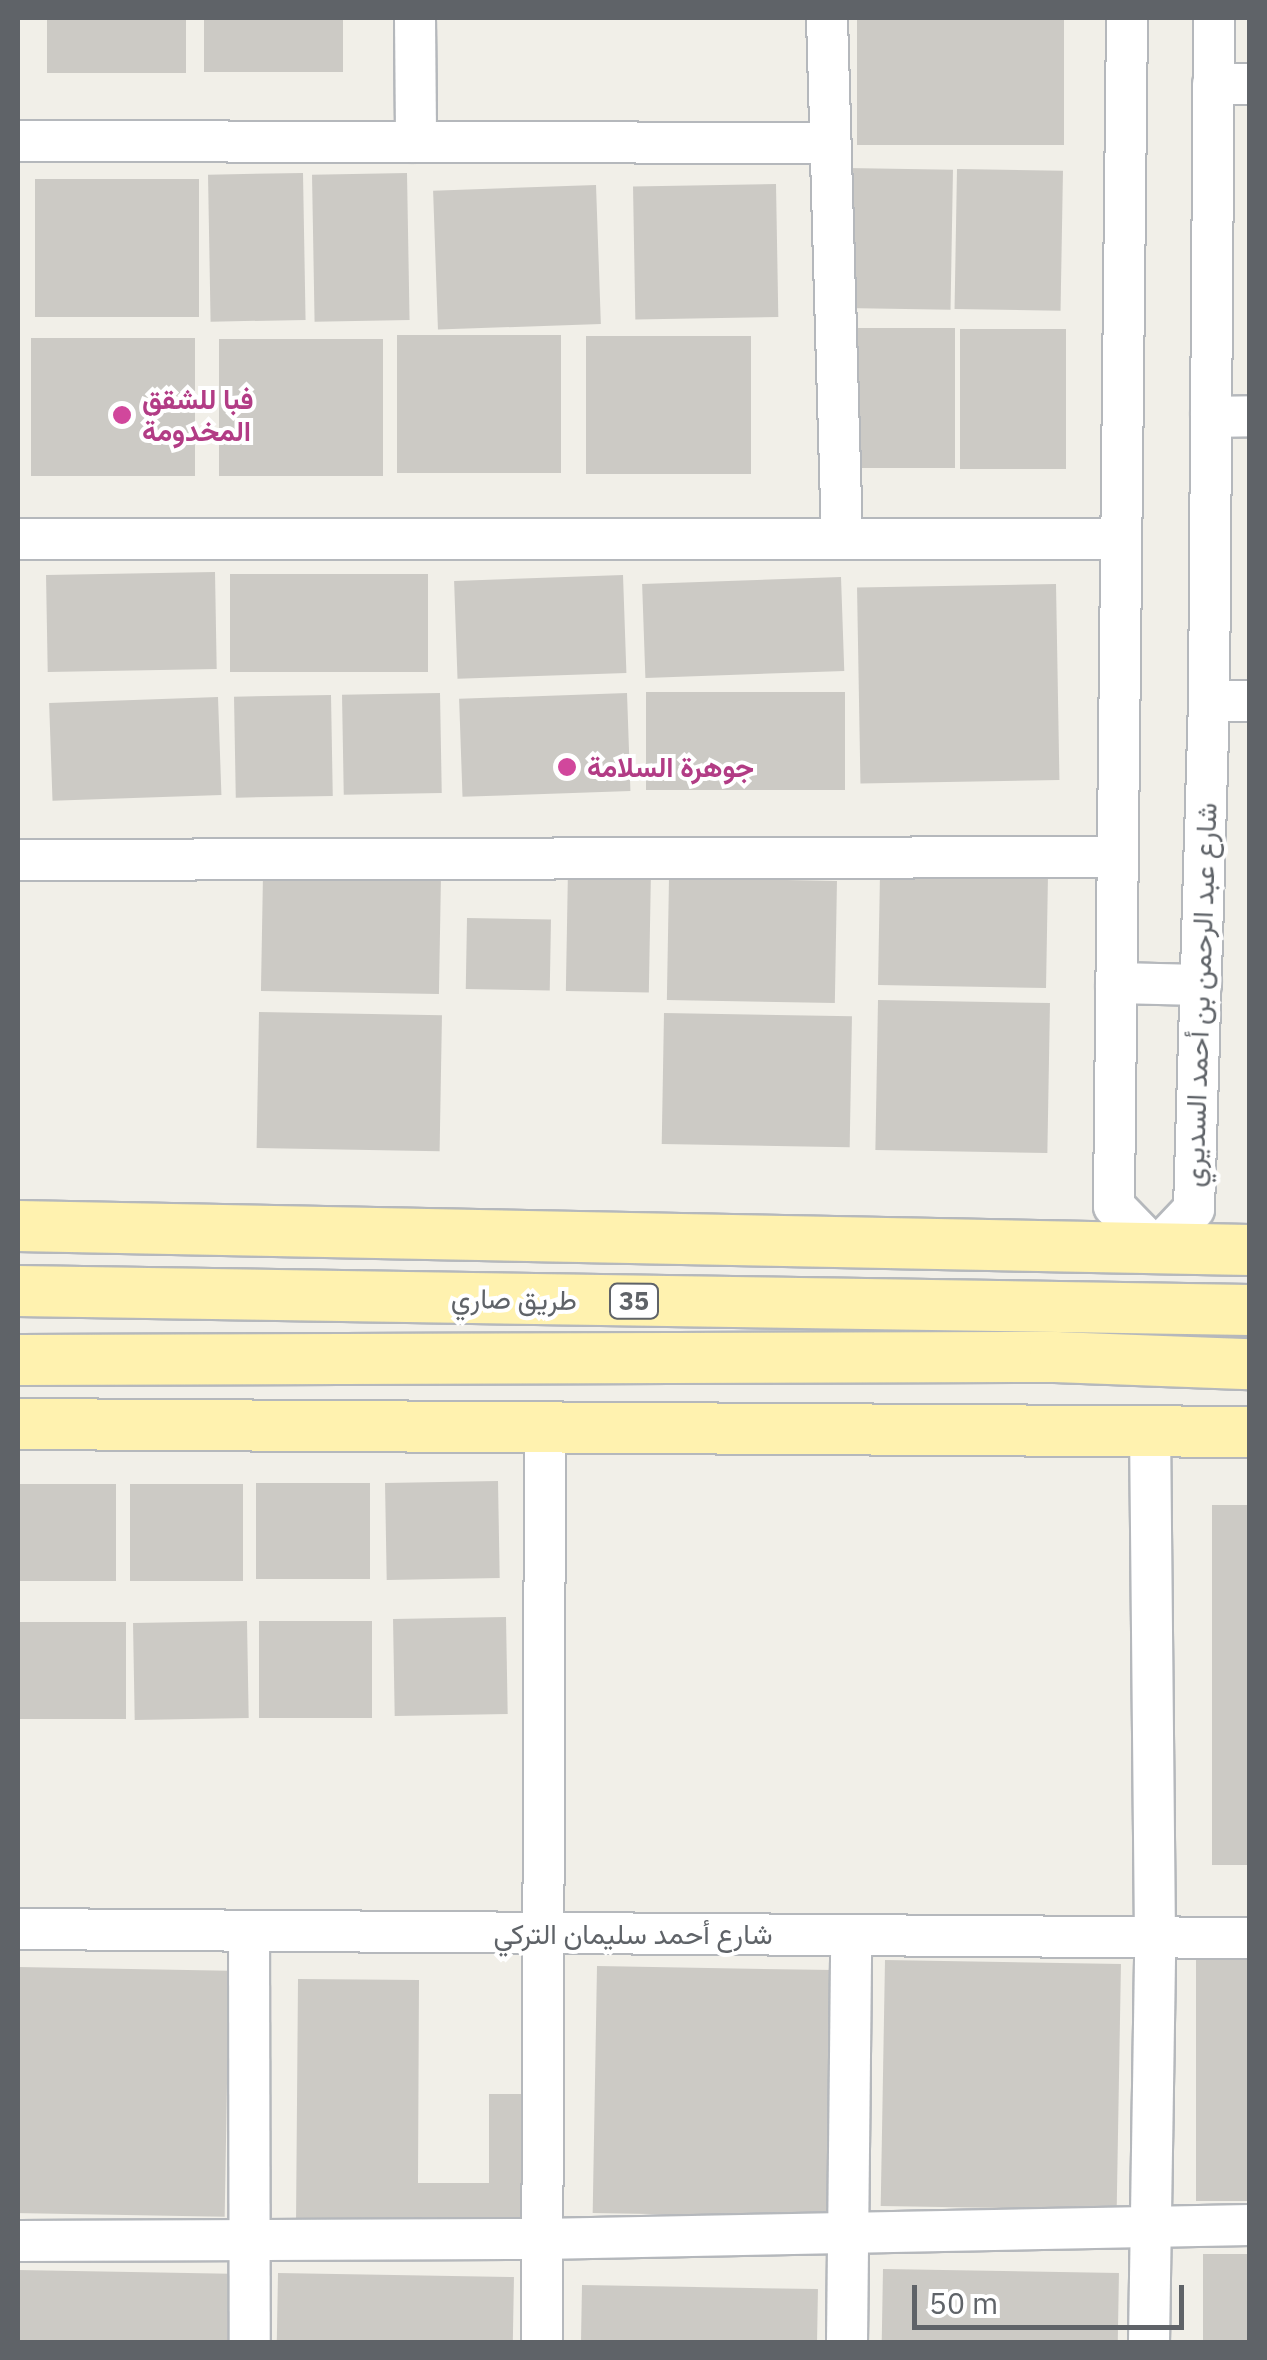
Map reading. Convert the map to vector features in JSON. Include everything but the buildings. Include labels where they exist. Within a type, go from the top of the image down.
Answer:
[{"type":"main road","points":[[18,1226],[1250,1250]]},
{"type":"main road","name":"طريق صاري","points":[[18,1291],[1250,1310]]},
{"type":"main road","name":"35","points":[[18,1360],[1055,1357],[1250,1364]]},
{"type":"main road","points":[[18,1424],[1250,1432]]},
{"type":"street","points":[[415,18],[416,142]]},
{"type":"street","points":[[827,18],[827,143],[842,540]]},
{"type":"street","points":[[1127,18],[1114,1206],[1156,1248]]},
{"type":"street","name":"شارع عبد الرحمن بن أحمد السديري","points":[[1156,1248],[1194,1209],[1209,701],[1230,417],[1231,84],[1214,18]]},
{"type":"street","points":[[18,141],[827,143]]},
{"type":"street","points":[[18,539],[1121,540]]},
{"type":"street","points":[[1209,701],[1250,700]]},
{"type":"street","points":[[18,860],[1118,857]]},
{"type":"street","points":[[1116,983],[1201,984]]},
{"type":"street","points":[[542,2342],[546,1430]]},
{"type":"street","points":[[1149,2342],[1155,1938],[1150,1430]]},
{"type":"street","name":"شارع أحمد سليمان التركي","points":[[18,1930],[1250,1938]]},
{"type":"street","points":[[249,1931],[250,2342]]},
{"type":"street","points":[[847,2342],[845,2234],[851,1936]]},
{"type":"street","points":[[18,2241],[541,2239],[1250,2225]]},
{"type":"place","name":"فبا للشقق المخدومة","points":[[122,415]]},
{"type":"place","name":"جوهرة السلامة","points":[[567,767]]}]
